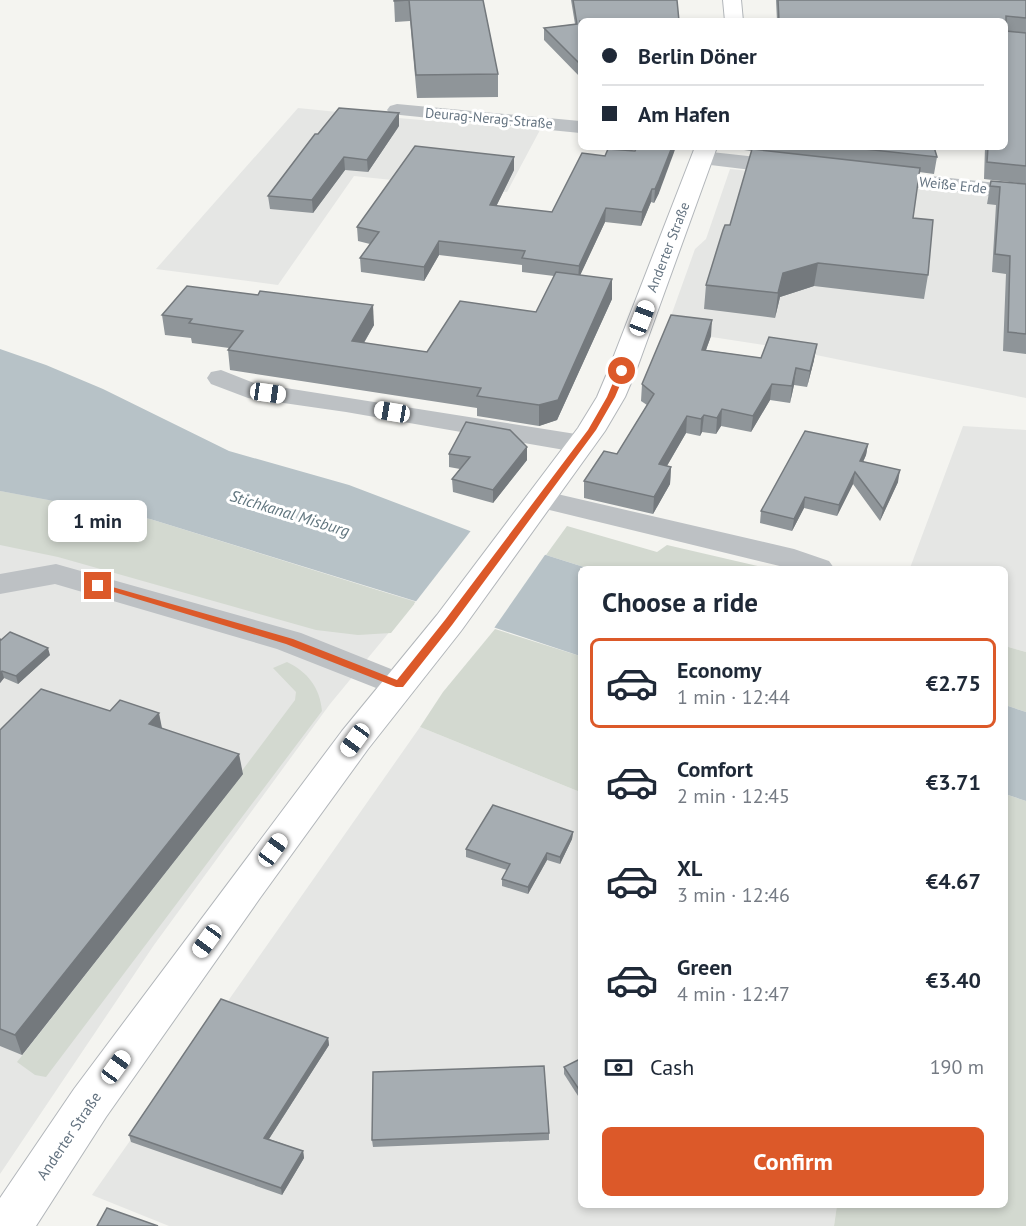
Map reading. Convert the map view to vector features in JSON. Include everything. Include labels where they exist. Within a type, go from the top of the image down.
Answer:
[{"type":"main road","points":[[732,0],[734,18]]},
{"type":"main road","name":"Anderter Straße","points":[[9,1226],[90,1103],[219,925],[355,740],[449,623],[519,525],[582,444],[611,397],[704,153]]},
{"type":"street","name":"Deurag-Nerag-Straße","points":[[397,110],[578,127]]},
{"type":"street","points":[[704,153],[809,170]]},
{"type":"street","name":"Weiße Erde","points":[[854,175],[1026,193]]},
{"type":"street","points":[[221,378],[248,390],[346,404],[582,444]]},
{"type":"street","points":[[540,499],[783,556],[812,566]]},
{"type":"street","points":[[0,584],[56,574],[289,641],[399,685]]},
{"type":"shaded area","points":[[298,108],[540,130],[507,192],[354,176],[278,285],[156,269]]},
{"type":"shaded area","points":[[730,169],[1026,200],[1026,398],[777,347],[666,330],[695,249],[706,239]]},
{"type":"shaded area","points":[[963,426],[1026,430],[1026,652],[1008,647],[1008,566],[911,566]]},
{"type":"shaded area","points":[[0,491],[48,498],[415,601],[330,704],[154,945],[0,1174]]},
{"type":"shaded area","points":[[0,491],[150,519],[416,602],[391,633],[358,635],[316,630],[58,557],[0,545]]},
{"type":"shaded area","points":[[567,526],[657,552],[667,545],[757,566],[581,566],[546,555]]},
{"type":"shaded area","points":[[495,629],[578,655],[578,791],[420,727],[443,692]]},
{"type":"shaded area","points":[[1008,647],[1026,652],[1026,712],[1008,706]]},
{"type":"shaded area","points":[[287,662],[312,682],[319,695],[322,711],[46,1077],[35,1075],[17,1062],[242,775],[241,772],[295,700],[296,692],[273,668]]},
{"type":"shaded area","points":[[420,727],[578,791],[578,1208],[837,1208],[834,1226],[169,1226],[92,1195]]},
{"type":"shaded area","points":[[1008,795],[1026,801],[1026,1226],[834,1226],[837,1208],[1008,1208]]},
{"type":"water","name":"Stichkanal Misburg","points":[[0,349],[103,389],[229,451],[349,485],[470,531],[581,566],[578,566],[578,655],[415,601],[150,519],[0,491]]},
{"type":"water","points":[[1008,706],[1026,712],[1026,801],[1008,795]]},
{"type":"pier","points":[[473,528],[547,552],[492,631],[414,604]]},
{"type":"building","points":[[409,0],[483,0],[498,74],[416,75]]},
{"type":"building","points":[[573,0],[677,0],[679,18],[578,18],[578,62],[544,28],[577,24]]},
{"type":"building","points":[[778,0],[1026,0],[1026,18],[1006,16],[1006,18],[779,18]]},
{"type":"building","points":[[1008,31],[1026,33],[1026,166],[987,162],[988,150],[1008,150]]},
{"type":"building","points":[[339,108],[399,113],[367,160],[344,157],[312,200],[268,196],[315,134],[318,134]]},
{"type":"building","points":[[415,146],[514,157],[490,205],[552,212],[582,153],[605,156],[608,150],[671,150],[655,189],[652,189],[642,212],[606,208],[579,266],[522,258],[525,251],[439,241],[424,267],[360,258],[379,232],[357,227]]},
{"type":"building","points":[[752,150],[920,168],[913,218],[933,220],[928,275],[818,263],[783,273],[778,293],[706,285],[725,225],[730,225]]},
{"type":"building","points":[[873,150],[935,150],[937,157]]},
{"type":"building","points":[[991,181],[1026,184],[1026,334],[1008,332],[1010,256],[995,254],[1000,187],[990,186]]},
{"type":"building","points":[[556,272],[612,279],[558,400],[539,405],[477,396],[481,388],[228,350],[243,331],[189,323],[192,319],[162,315],[187,286],[258,295],[260,291],[373,305],[352,341],[427,352],[460,301],[536,312]]},
{"type":"building","points":[[671,315],[712,320],[702,350],[761,358],[769,337],[817,344],[810,371],[796,368],[792,386],[772,384],[753,416],[722,409],[717,418],[704,415],[701,419],[687,416],[659,464],[671,467],[654,497],[584,481],[604,451],[617,454],[654,394],[642,384]]},
{"type":"building","points":[[466,422],[510,430],[527,447],[493,490],[452,479],[470,457],[449,454]]},
{"type":"building","points":[[805,431],[868,444],[860,461],[900,470],[883,509],[855,472],[839,505],[805,497],[794,519],[761,511]]},
{"type":"building","points":[[10,632],[48,648],[16,676],[2,671],[0,673],[0,639]]},
{"type":"building","points":[[41,689],[110,711],[120,700],[159,713],[149,724],[239,754],[15,1035],[0,1029],[0,730]]},
{"type":"building","points":[[493,805],[573,832],[560,857],[547,853],[528,887],[502,879],[510,864],[466,849]]},
{"type":"building","points":[[221,999],[328,1038],[264,1138],[303,1151],[281,1188],[129,1135]]},
{"type":"building","points":[[578,1060],[578,1088],[564,1067]]},
{"type":"building","points":[[544,1066],[549,1133],[372,1140],[373,1072]]},
{"type":"building","points":[[107,1208],[158,1226],[97,1226]]},
{"type":"route","points":[[98,586],[289,641],[399,685],[449,623],[591,430],[611,397],[622,371]]}]
